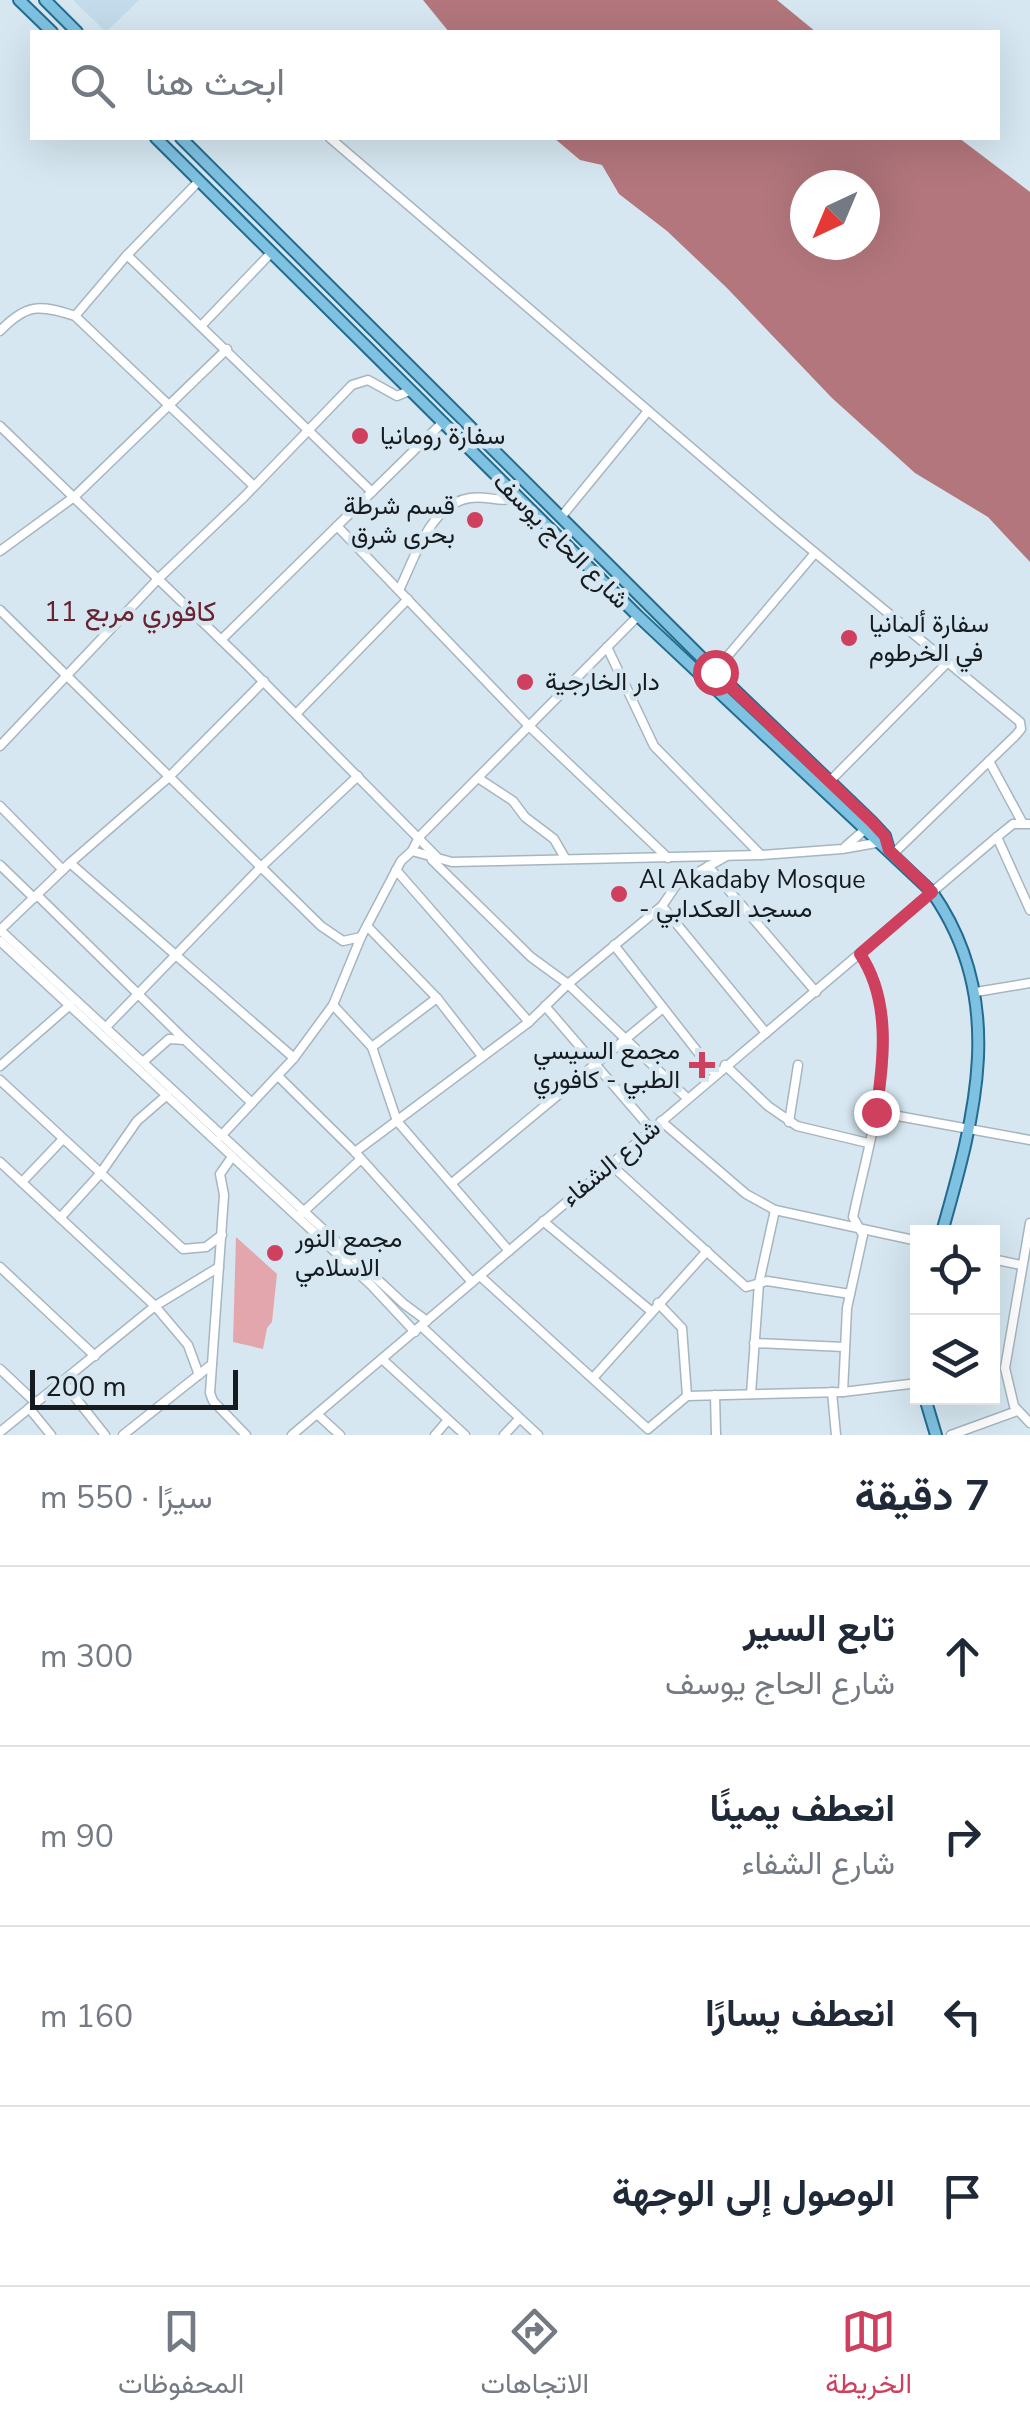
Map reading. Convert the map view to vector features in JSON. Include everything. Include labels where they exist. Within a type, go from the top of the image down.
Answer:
[{"type":"main road","points":[[19,0],[50,30]]},
{"type":"main road","points":[[46,0],[75,30]]},
{"type":"main road","name":"شارع الحاج يوسف","points":[[158,140],[638,616],[868,826]]},
{"type":"main road","name":"شارع الحاج يوسف","points":[[183,140],[829,782],[932,892],[960,939],[976,992],[978,1067],[971,1130],[944,1225]]},
{"type":"main road","points":[[518,498],[530,484]]},
{"type":"main road","points":[[927,1405],[936,1435]]},
{"type":"street","points":[[332,140],[946,664],[1020,722],[1021,729],[989,762],[891,852]]},
{"type":"street","points":[[75,316],[199,181]]},
{"type":"street","points":[[202,324],[271,252]]},
{"type":"street","points":[[127,255],[372,492]]},
{"type":"street","points":[[0,332],[18,313],[30,310],[48,309],[75,316],[254,486]]},
{"type":"street","points":[[0,550],[74,497],[227,349]]},
{"type":"street","points":[[0,746],[158,579],[360,381],[368,380],[398,396],[409,392]]},
{"type":"street","points":[[562,516],[648,411]]},
{"type":"street","points":[[220,640],[442,424]]},
{"type":"street","points":[[0,426],[264,682],[440,860]]},
{"type":"street","points":[[399,590],[427,534],[448,508],[460,500],[478,497],[504,502],[518,498]]},
{"type":"street","points":[[337,526],[529,726],[668,858]]},
{"type":"street","points":[[715,672],[815,553]]},
{"type":"street","points":[[296,714],[408,600]]},
{"type":"street","points":[[0,610],[332,936],[351,941],[362,937]]},
{"type":"street","points":[[222,1136],[294,1058],[333,1005],[367,926],[396,870],[419,837],[638,616]]},
{"type":"street","points":[[608,647],[654,746],[761,855]]},
{"type":"street","points":[[829,782],[946,664]]},
{"type":"street","points":[[264,682],[169,777],[0,930],[404,1304],[421,1326]]},
{"type":"street","points":[[989,762],[1026,823]]},
{"type":"street","points":[[106,1027],[262,867],[358,776]]},
{"type":"street","points":[[478,778],[512,801],[525,817],[554,838],[565,858]]},
{"type":"street","points":[[0,806],[294,1058]]},
{"type":"street","name":"شارع الشفاء","points":[[292,1435],[996,837],[1026,823]]},
{"type":"street","points":[[842,850],[868,826]]},
{"type":"street","points":[[996,837],[1030,910]]},
{"type":"street","points":[[412,852],[440,860],[668,858],[842,850],[881,840]]},
{"type":"street","points":[[426,854],[531,957],[568,984],[687,1098]]},
{"type":"street","points":[[300,1221],[302,1210],[397,1120],[529,1022],[568,984],[662,906],[677,884],[728,856]]},
{"type":"street","points":[[0,865],[252,1103]]},
{"type":"street","points":[[708,866],[816,992]]},
{"type":"street","points":[[396,870],[529,1022]]},
{"type":"street","points":[[662,906],[766,1033]]},
{"type":"street","points":[[367,926],[437,998],[482,1056]]},
{"type":"street","points":[[0,941],[300,1221],[538,1435]]},
{"type":"street","points":[[614,945],[715,1074]]},
{"type":"street","points":[[843,1392],[850,1294],[863,1235],[853,1218],[876,1112],[884,1050],[868,966],[860,954]]},
{"type":"street","points":[[976,992],[1030,983]]},
{"type":"street","points":[[372,1047],[437,998]]},
{"type":"street","points":[[333,1005],[372,1047],[397,1120],[508,1251]]},
{"type":"street","points":[[0,1066],[70,1006]]},
{"type":"street","points":[[545,1006],[651,1130]]},
{"type":"street","points":[[452,1183],[662,1008]]},
{"type":"street","points":[[144,1061],[169,1040],[186,1040]]},
{"type":"street","points":[[725,1065],[789,1122],[868,1142]]},
{"type":"street","points":[[789,1122],[798,1065]]},
{"type":"street","points":[[278,1076],[476,1279],[592,1378],[645,1432],[687,1396],[843,1392],[910,1384]]},
{"type":"street","points":[[0,1080],[183,1249],[206,1247],[222,1235]]},
{"type":"street","points":[[60,1218],[100,1174],[137,1121],[167,1095]]},
{"type":"street","points":[[876,1112],[1030,1140]]},
{"type":"street","points":[[661,1121],[746,1194],[775,1210],[910,1239]]},
{"type":"street","points":[[22,1182],[63,1140]]},
{"type":"street","points":[[232,1157],[220,1174],[224,1195],[210,1393],[246,1435]]},
{"type":"street","points":[[0,1162],[155,1306],[188,1345],[199,1375]]},
{"type":"street","points":[[610,1164],[746,1287],[767,1281],[850,1294]]},
{"type":"street","points":[[750,1394],[759,1282],[775,1210]]},
{"type":"street","points":[[544,1221],[651,1311]]},
{"type":"street","points":[[1030,1224],[1005,1368],[1008,1391],[1018,1411],[1030,1423]]},
{"type":"street","points":[[592,1378],[706,1251]]},
{"type":"street","points":[[1000,1262],[1024,1273]]},
{"type":"street","points":[[0,1432],[155,1306],[219,1267]]},
{"type":"street","points":[[0,1268],[95,1356]]},
{"type":"street","points":[[658,1303],[682,1328],[687,1396]]},
{"type":"street","points":[[754,1343],[844,1347]]},
{"type":"street","points":[[382,1359],[465,1435]]},
{"type":"street","points":[[123,1435],[211,1365]]},
{"type":"street","points":[[0,1369],[51,1435]]},
{"type":"street","points":[[63,1382],[105,1435]]},
{"type":"street","points":[[832,1392],[836,1435]]},
{"type":"street","points":[[715,1395],[716,1435]]},
{"type":"street","points":[[951,1435],[1018,1411]]},
{"type":"street","points":[[317,1414],[340,1435]]},
{"type":"street","points":[[504,1435],[518,1419]]},
{"type":"street","points":[[434,1435],[448,1420]]},
{"type":"shaded area","points":[[73,0],[139,0],[108,30]]},
{"type":"shaded area","points":[[423,0],[777,0],[814,30],[447,30]]},
{"type":"shaded area","points":[[556,140],[962,140],[1030,192],[1030,562],[988,517],[915,473],[832,398],[667,231],[619,194],[602,165],[580,160]]},
{"type":"shaded area","points":[[236,1237],[277,1274],[272,1322],[263,1349],[233,1342]]},
{"type":"place","name":"سفارة رومانيا","points":[[360,436]]},
{"type":"place","name":"قسم شرطة بحرى شرق","points":[[475,520]]},
{"type":"place","name":"سفارة ألمانيا في الخرطوم","points":[[849,638]]},
{"type":"place","name":"دار الخارجية","points":[[525,682]]},
{"type":"place","name":"Al Akadaby Mosque - مسجد العكدابي","points":[[619,894]]},
{"type":"place","name":"مجمع السيسي الطبي - كافوري","points":[[702,1065]]},
{"type":"place","name":"مجمع النور الاسلامي","points":[[275,1253]]},
{"type":"district","name":"كافوري مربع 11","points":[[130,612]]},
{"type":"route","points":[[715,672],[872,822],[885,836],[889,850],[932,892],[860,954],[868,966],[883,1029],[876,1112]]}]
